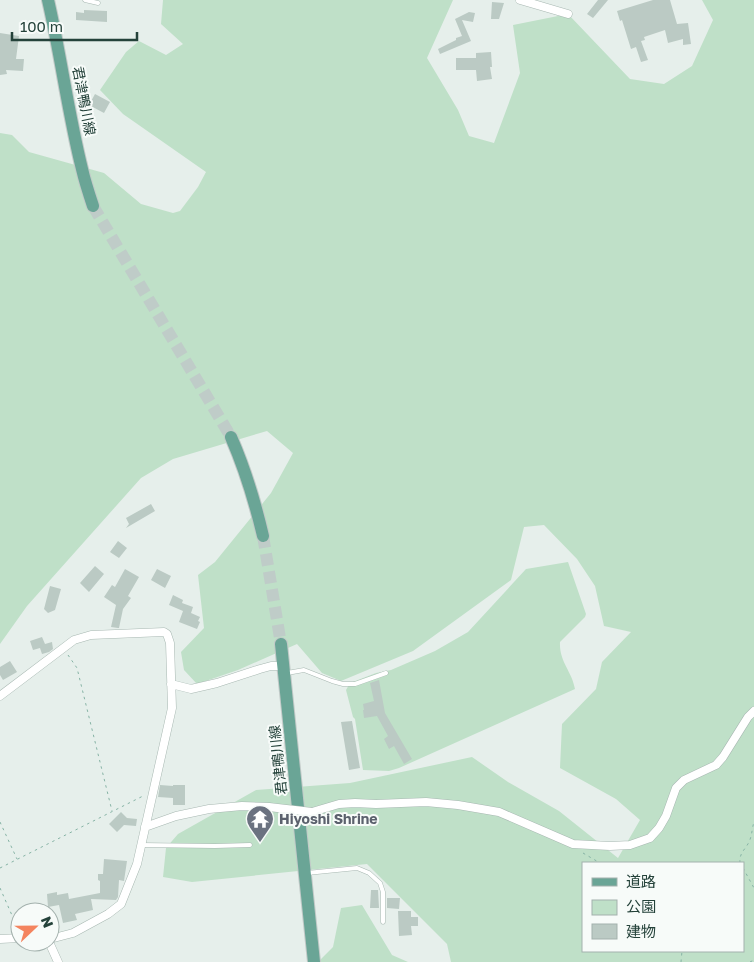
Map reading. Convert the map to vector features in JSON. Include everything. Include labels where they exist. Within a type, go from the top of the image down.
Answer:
[{"type":"main road","name":"君津鴨川線","points":[[48,0],[82,169],[92,206]]},
{"type":"main road","points":[[231,437],[245,472],[263,536]]},
{"type":"main road","name":"君津鴨川線","points":[[281,644],[314,962]]},
{"type":"street","points":[[520,0],[568,14]]},
{"type":"street","points":[[0,696],[74,640],[91,635],[164,632],[167,634],[170,643],[172,708],[137,864],[121,904],[108,914],[73,933],[60,937]]},
{"type":"street","points":[[171,684],[191,689],[271,666],[284,670]]},
{"type":"street","points":[[144,827],[176,816],[209,809],[242,806],[312,812],[339,804],[355,802],[376,804],[426,802],[499,812],[573,844],[630,845],[650,838],[666,816],[676,788],[684,780],[716,765],[754,710]]},
{"type":"lane","points":[[86,0],[98,3]]},
{"type":"lane","points":[[284,670],[304,670],[332,682],[343,684],[355,684],[386,673]]},
{"type":"lane","points":[[141,845],[215,846],[250,844]]},
{"type":"lane","points":[[305,873],[357,868],[369,873],[380,884],[383,892],[383,922]]},
{"type":"path","points":[[63,649],[77,668],[112,811]]},
{"type":"path","points":[[0,868],[152,791]]},
{"type":"path","points":[[0,822],[18,859]]},
{"type":"path","points":[[740,862],[741,853],[750,839],[754,822]]},
{"type":"path","points":[[573,844],[583,853],[598,862]]},
{"type":"path","points":[[744,870],[754,888]]},
{"type":"path","points":[[0,888],[10,912]]},
{"type":"path","points":[[750,962],[754,960]]},
{"type":"green space","points":[[163,0],[453,0],[427,58],[458,110],[469,136],[494,143],[520,73],[513,25],[568,14],[630,79],[664,84],[692,66],[713,20],[702,0],[754,0],[754,962],[451,962],[447,944],[367,864],[192,882],[163,877],[166,848],[178,834],[256,790],[350,783],[472,757],[508,782],[559,811],[618,858],[640,820],[616,799],[560,768],[562,724],[596,689],[602,662],[631,632],[604,626],[595,586],[577,559],[544,525],[524,527],[511,580],[413,651],[341,681],[322,673],[297,644],[238,670],[197,684],[184,670],[181,652],[204,628],[198,575],[215,562],[271,493],[293,453],[267,431],[173,459],[141,478],[27,606],[0,644],[0,133],[12,135],[29,152],[104,173],[141,204],[173,213],[180,211],[198,187],[206,172],[123,114],[100,90],[126,52],[139,41],[166,55],[183,44],[161,24]]},
{"type":"green space","points":[[568,562],[586,614],[560,642],[560,649],[575,689],[399,768],[389,771],[363,770],[355,719],[346,690],[350,683],[376,673],[391,670],[435,651],[468,632],[526,569]]},
{"type":"green space","points":[[362,905],[392,955],[408,962],[318,962],[333,947],[341,908]]},
{"type":"building","points":[[598,0],[608,0],[593,18],[587,14]]},
{"type":"building","points":[[653,0],[670,0],[677,24],[688,23],[691,44],[683,45],[683,39],[668,43],[665,30],[644,37],[645,40],[641,41],[648,60],[641,62],[636,47],[631,49],[622,20],[620,21],[617,11]]},
{"type":"building","points":[[492,2],[504,3],[499,19],[491,19]]},
{"type":"building","points":[[84,10],[107,11],[107,22],[76,20],[76,12],[84,13]]},
{"type":"building","points":[[469,12],[475,13],[473,22],[462,20],[471,41],[440,54],[438,49],[462,36],[455,19]]},
{"type":"building","points":[[0,33],[19,36],[16,59],[24,59],[23,71],[6,70],[7,74],[0,75]]},
{"type":"building","points":[[491,52],[492,67],[490,67],[492,79],[477,81],[476,70],[456,70],[456,58],[476,58],[476,53]]},
{"type":"building","points":[[95,94],[110,102],[104,113],[89,105]]},
{"type":"building","points":[[151,504],[155,511],[126,528],[129,524],[126,518]]},
{"type":"building","points":[[118,541],[127,548],[119,558],[110,552]]},
{"type":"building","points":[[95,566],[104,574],[89,592],[80,583]]},
{"type":"building","points":[[125,569],[139,577],[128,596],[131,598],[123,609],[119,628],[111,627],[116,605],[104,597],[112,585],[115,587]]},
{"type":"building","points":[[157,569],[171,576],[165,588],[151,580]]},
{"type":"building","points":[[50,586],[61,589],[55,610],[48,613],[44,609]]},
{"type":"building","points":[[173,595],[183,600],[182,603],[193,607],[191,613],[200,617],[197,629],[179,622],[183,611],[169,605]]},
{"type":"building","points":[[42,637],[45,644],[52,642],[53,649],[42,654],[40,648],[33,650],[30,641]]},
{"type":"building","points":[[10,661],[17,672],[3,680],[0,675],[0,667]]},
{"type":"building","points":[[379,680],[385,713],[412,759],[404,764],[394,746],[389,749],[384,739],[388,736],[377,716],[364,718],[363,704],[374,701],[370,683]]},
{"type":"building","points":[[352,721],[360,768],[349,770],[341,722]]},
{"type":"building","points":[[160,785],[185,785],[185,805],[173,805],[173,798],[158,797]]},
{"type":"building","points":[[121,812],[127,818],[137,819],[136,826],[124,825],[117,832],[109,824]]},
{"type":"building","points":[[104,859],[127,861],[124,881],[119,880],[118,897],[116,900],[91,899],[93,910],[75,914],[77,920],[63,923],[60,902],[48,902],[47,894],[57,892],[57,895],[68,893],[69,899],[100,893],[98,874],[103,874]]},
{"type":"building","points":[[371,890],[378,890],[379,908],[370,908]]},
{"type":"building","points":[[387,898],[400,898],[399,909],[387,908]]},
{"type":"building","points":[[398,911],[411,911],[411,917],[418,917],[418,926],[411,926],[412,935],[399,936]]},
{"type":"tunnel","points":[[93,206],[231,437]]},
{"type":"tunnel","points":[[263,536],[281,644]]},
{"type":"place","name":"Hiyoshi Shrine","points":[[260,843]]}]
